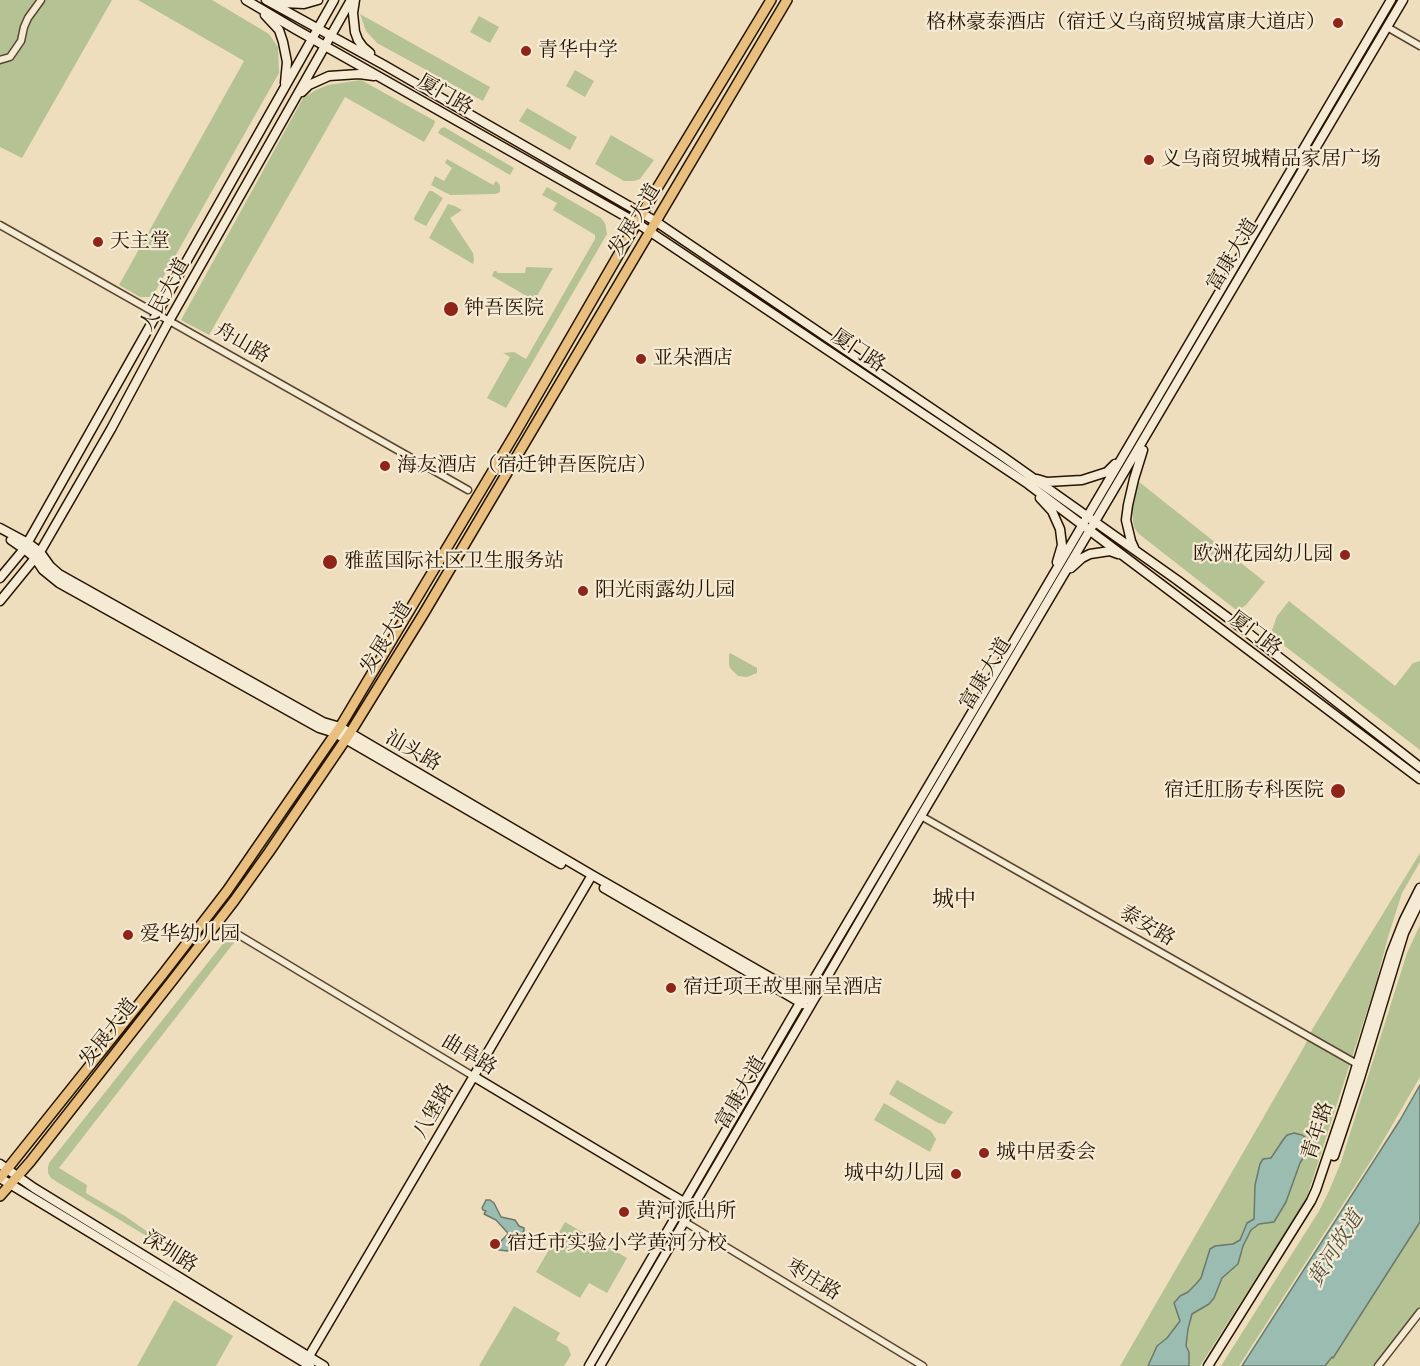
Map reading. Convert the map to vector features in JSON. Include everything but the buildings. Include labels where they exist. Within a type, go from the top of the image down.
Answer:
[{"type":"main road","name":"发展大道","points":[[0,1178],[3,1166],[157,981],[227,891],[338,730],[771,0]]},
{"type":"main road","name":"发展大道","points":[[0,1196],[234,901],[348,736],[424,613],[787,0]]},
{"type":"street","points":[[0,60],[10,57],[21,41],[28,18],[41,0]]},
{"type":"street","name":"厦门路","points":[[266,0],[656,221],[1002,456],[1029,481]]},
{"type":"street","points":[[272,0],[304,4],[318,0]]},
{"type":"street","name":"人民大道","points":[[0,578],[26,546],[334,0]]},
{"type":"street","points":[[353,0],[358,40],[384,65]]},
{"type":"street","name":"人民大道","points":[[0,601],[38,555],[353,0]]},
{"type":"street","name":"富康大道","points":[[1145,429],[1391,0]]},
{"type":"street","name":"富康大道","points":[[589,1366],[802,999],[1403,0]]},
{"type":"street","points":[[250,2],[279,30],[287,62],[284,90]]},
{"type":"street","name":"厦门路","points":[[250,2],[637,223],[1029,481],[1089,523],[1135,551],[1243,629],[1420,767]]},
{"type":"street","points":[[1387,27],[1420,46]]},
{"type":"street","points":[[296,99],[309,85],[329,76],[359,74],[380,77]]},
{"type":"street","name":"舟山路","points":[[0,225],[468,490]]},
{"type":"street","points":[[1029,481],[1082,480],[1107,472],[1145,429]]},
{"type":"street","points":[[1135,551],[1126,519],[1145,429]]},
{"type":"street","points":[[1029,481],[1052,511],[1060,530],[1062,545],[1057,577]]},
{"type":"street","name":"厦门路","points":[[1089,523],[1127,557],[1420,780]]},
{"type":"street","name":"汕头路","points":[[0,528],[38,555],[59,574],[338,730],[812,1005]]},
{"type":"street","name":"汕头路","points":[[0,534],[26,546]]},
{"type":"street","points":[[1057,577],[1090,554],[1110,551],[1127,557]]},
{"type":"street","name":"富康大道","points":[[600,1366],[812,1005],[1057,577]]},
{"type":"street","name":"泰安路","points":[[921,816],[1357,1064]]},
{"type":"street","name":"八堡路","points":[[308,1362],[590,878]]},
{"type":"street","name":"青年路","points":[[1208,1366],[1311,1201],[1322,1174],[1391,953],[1420,888]]},
{"type":"street","name":"青年路","points":[[1213,1366],[1322,1187],[1360,1078],[1404,933],[1420,900]]},
{"type":"street","name":"曲阜路","points":[[229,929],[693,1208]]},
{"type":"street","name":"深圳路","points":[[3,1166],[308,1362]]},
{"type":"street","name":"深圳路","points":[[0,1178],[308,1362],[324,1366]]},
{"type":"street","name":"枣庄路","points":[[685,1222],[923,1366]]},
{"type":"street","points":[[1378,1366],[1420,1312]]},
{"type":"green space","points":[[0,0],[112,0],[22,158],[0,147]]},
{"type":"green space","points":[[138,0],[212,0],[269,34],[278,47],[279,73],[152,297],[140,297],[119,285],[244,61]]},
{"type":"green space","points":[[360,14],[490,87],[483,101],[377,43],[366,31]]},
{"type":"green space","points":[[479,16],[499,27],[490,43],[470,32]]},
{"type":"green space","points":[[575,70],[594,81],[585,97],[566,86]]},
{"type":"green space","points":[[361,80],[435,121],[424,142],[345,97],[209,335],[181,320],[303,98],[328,85]]},
{"type":"green space","points":[[527,108],[577,137],[570,150],[519,121]]},
{"type":"green space","points":[[444,127],[514,168],[510,175],[438,133]]},
{"type":"green space","points":[[611,135],[654,160],[640,179],[624,181],[595,164]]},
{"type":"green space","points":[[447,159],[493,185],[496,181],[500,185],[500,192],[450,195],[431,185],[435,176],[444,181],[452,168],[445,163]]},
{"type":"green space","points":[[547,187],[601,218],[605,223],[607,234],[506,408],[487,398],[510,357],[503,353],[514,352],[526,359],[595,239],[595,235],[553,210],[557,203],[542,195]]},
{"type":"green space","points":[[429,191],[443,198],[426,226],[414,218]]},
{"type":"green space","points":[[448,204],[462,210],[450,218],[473,253],[473,264],[429,238]]},
{"type":"green space","points":[[526,267],[553,268],[537,296],[533,298],[492,276],[494,271],[525,273]]},
{"type":"green space","points":[[1138,481],[1265,582],[1246,605],[1235,609],[1139,534],[1133,522],[1132,507]]},
{"type":"green space","points":[[1289,601],[1395,686],[1413,663],[1420,661],[1420,750],[1273,637],[1271,633],[1277,616]]},
{"type":"green space","points":[[730,653],[757,668],[757,673],[747,677],[738,676],[730,668]]},
{"type":"green space","points":[[1420,853],[1420,862],[1402,893],[1376,983],[1306,1200],[1200,1366],[1120,1366],[1313,1028]]},
{"type":"green space","points":[[1420,925],[1420,1077],[1376,1153],[1239,1366],[1221,1366],[1319,1211],[1329,1191],[1341,1162],[1407,953]]},
{"type":"green space","points":[[229,936],[236,940],[59,1168],[87,1185],[86,1193],[125,1216],[162,1242],[163,1246],[51,1178],[48,1173],[49,1163]]},
{"type":"green space","points":[[897,1080],[953,1112],[945,1124],[938,1123],[889,1094]]},
{"type":"green space","points":[[884,1103],[931,1131],[936,1139],[930,1152],[874,1120]]},
{"type":"green space","points":[[565,1222],[627,1258],[607,1293],[589,1283],[580,1298],[536,1272]]},
{"type":"green space","points":[[1420,1222],[1420,1307],[1374,1366],[1325,1366],[1334,1357]]},
{"type":"green space","points":[[174,1300],[233,1336],[216,1366],[137,1366]]},
{"type":"green space","points":[[514,1306],[560,1333],[556,1340],[568,1347],[571,1355],[564,1366],[479,1366]]},
{"type":"water","name":"黄河故道","points":[[1420,1085],[1420,1222],[1333,1358],[1325,1366],[1242,1366],[1400,1120]]},
{"type":"water","points":[[1294,1133],[1302,1135],[1309,1140],[1311,1145],[1300,1163],[1286,1202],[1274,1222],[1259,1224],[1251,1230],[1238,1264],[1222,1278],[1209,1304],[1192,1314],[1186,1346],[1189,1352],[1189,1366],[1148,1366],[1157,1346],[1167,1338],[1180,1321],[1174,1303],[1201,1278],[1210,1249],[1215,1246],[1233,1244],[1240,1240],[1247,1223],[1254,1219],[1255,1185],[1263,1159],[1271,1158],[1287,1135]]},
{"type":"water","points":[[486,1200],[494,1203],[501,1217],[515,1220],[519,1226],[524,1228],[508,1251],[499,1250],[498,1246],[508,1234],[496,1220],[484,1214],[486,1211],[482,1208]]},
{"type":"place","name":"格林豪泰酒店（宿迁义乌商贸城富康大道店）","points":[[1338,23]]},
{"type":"place","name":"青华中学","points":[[526,51]]},
{"type":"place","name":"义乌商贸城精品家居广场","points":[[1149,160]]},
{"type":"place","name":"天主堂","points":[[98,242]]},
{"type":"place","name":"钟吾医院","points":[[451,309]]},
{"type":"place","name":"亚朵酒店","points":[[641,359]]},
{"type":"place","name":"海友酒店（宿迁钟吾医院店）","points":[[385,466]]},
{"type":"place","name":"欧洲花园幼儿园","points":[[1345,555]]},
{"type":"place","name":"雅蓝国际社区卫生服务站","points":[[330,562]]},
{"type":"place","name":"阳光雨露幼儿园","points":[[583,591]]},
{"type":"place","name":"宿迁肛肠专科医院","points":[[1338,791]]},
{"type":"place","name":"爱华幼儿园","points":[[128,935]]},
{"type":"place","name":"宿迁项王故里丽呈酒店","points":[[671,988]]},
{"type":"place","name":"城中居委会","points":[[984,1153]]},
{"type":"place","name":"城中幼儿园","points":[[956,1174]]},
{"type":"place","name":"黄河派出所","points":[[624,1212]]},
{"type":"place","name":"宿迁市实验小学黄河分校","points":[[495,1244]]},
{"type":"district","name":"城中","points":[[954,900]]}]
